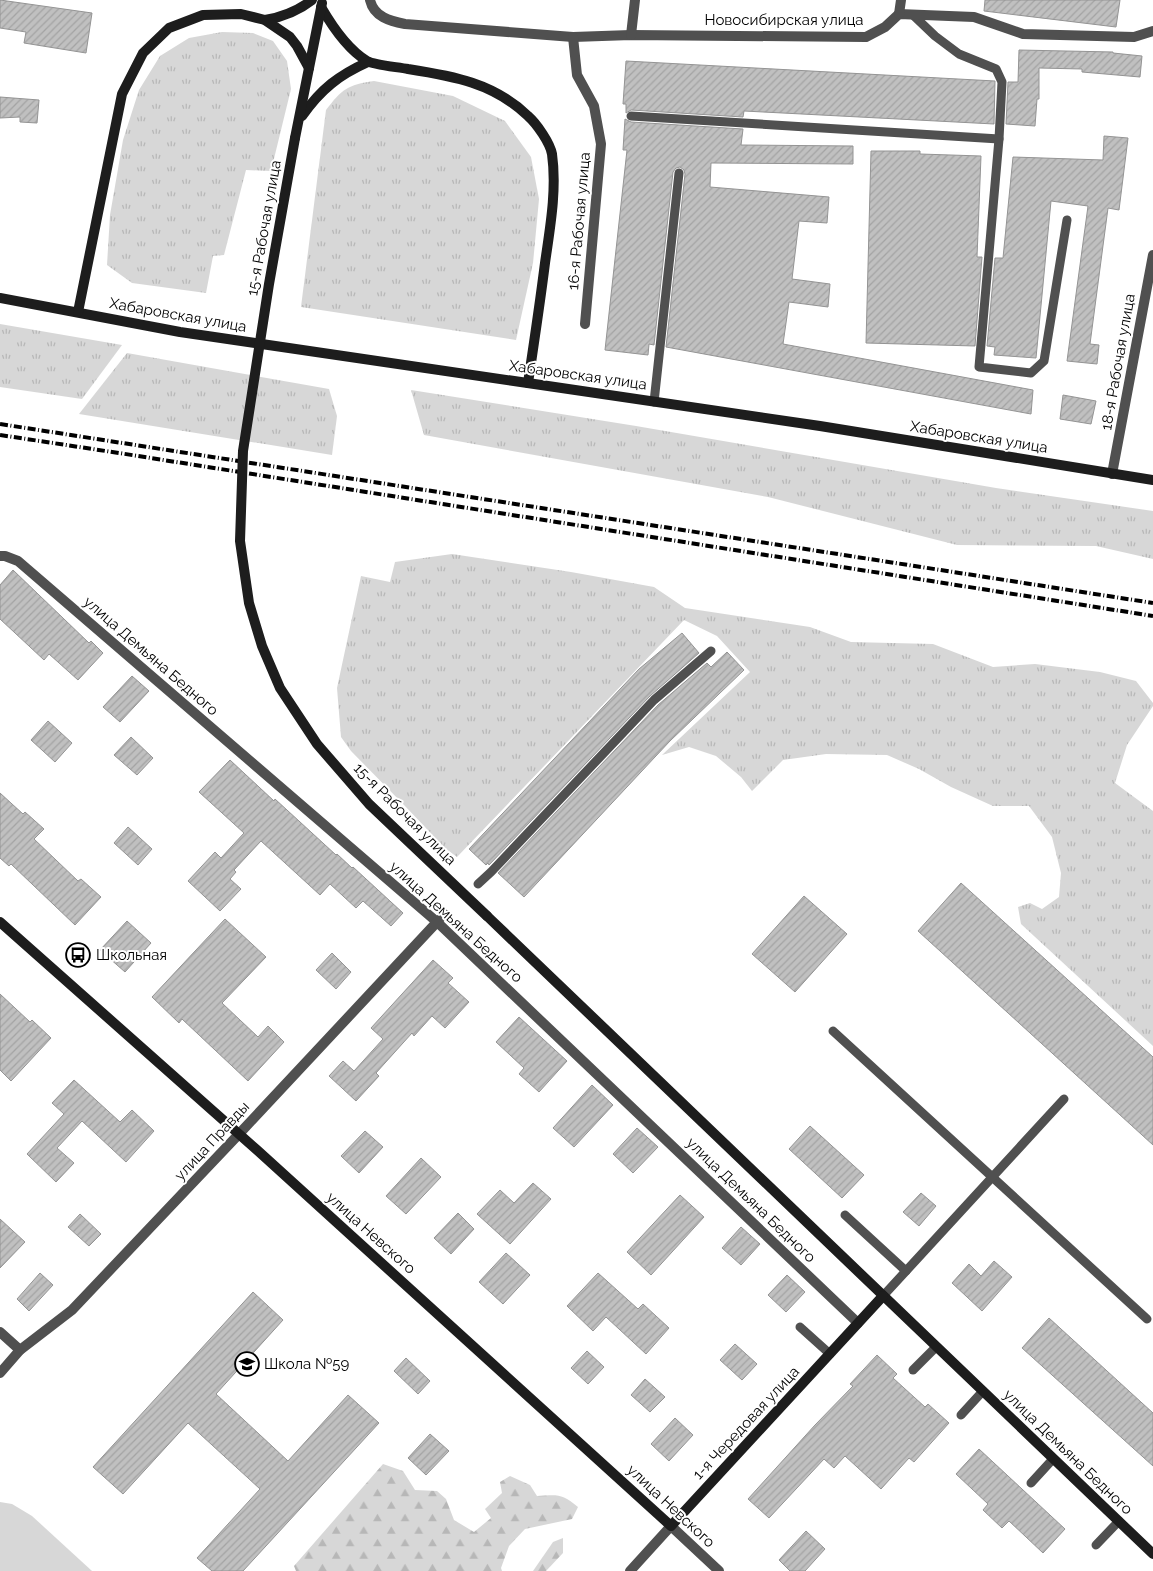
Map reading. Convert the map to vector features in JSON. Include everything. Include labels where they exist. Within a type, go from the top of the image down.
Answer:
[{"type":"main road","points":[[265,20],[281,18],[305,6],[312,0]]},
{"type":"main road","points":[[322,3],[338,33],[353,50],[368,62],[456,78],[477,83],[497,92],[518,106],[536,123],[552,152],[554,190],[528,383]]},
{"type":"main road","name":"15-я Рабочая улица","points":[[322,3],[295,138],[269,284],[243,451],[240,541],[249,602],[262,646],[280,688],[317,744],[369,804],[486,916]]},
{"type":"main road","points":[[78,312],[122,94],[143,53],[169,28],[203,15],[241,14],[265,20],[290,37],[298,46],[309,68]]},
{"type":"main road","points":[[300,119],[308,107],[339,77],[368,62]]},
{"type":"main road","name":"Хабаровская улица","points":[[0,298],[180,332],[820,426],[1153,480]]},
{"type":"main road","name":"улица Демьяна Бедного","points":[[486,916],[1153,1554]]},
{"type":"main road","name":"улица Невского","points":[[0,922],[239,1134],[671,1526]]},
{"type":"main road","name":"1-я Чередовая улица","points":[[671,1526],[883,1296]]},
{"type":"street","name":"Новосибирская улица","points":[[370,0],[371,5],[378,14],[388,21],[404,24],[573,37],[631,34],[866,37],[885,27],[899,14]]},
{"type":"street","points":[[631,34],[635,0]]},
{"type":"street","points":[[901,0],[899,14],[974,18],[1023,34],[1134,37],[1153,30]]},
{"type":"street","name":"16-я Рабочая улица","points":[[573,37],[577,76],[594,106],[602,144],[585,324]]},
{"type":"street","name":"18-я Рабочая улица","points":[[1112,474],[1153,255]]},
{"type":"street","name":"улица Демьяна Бедного","points":[[0,556],[18,561],[437,922],[858,1323]]},
{"type":"street","name":"улица Правды","points":[[0,1373],[20,1350],[72,1310],[437,922]]},
{"type":"street","points":[[0,1332],[20,1350]]},
{"type":"street","name":"1-я Чередовая улица","points":[[630,1571],[671,1526]]},
{"type":"street","name":"улица Невского","points":[[671,1526],[719,1571]]},
{"type":"lane","points":[[913,16],[959,54],[996,70],[1002,82],[1000,139],[980,367],[1031,372],[1044,361],[1067,220]]},
{"type":"lane","points":[[631,116],[1000,139]]},
{"type":"lane","points":[[654,402],[679,172]]},
{"type":"lane","points":[[478,884],[654,700],[710,651]]},
{"type":"lane","points":[[437,922],[446,914]]},
{"type":"lane","points":[[834,1031],[1147,1319]]},
{"type":"lane","points":[[883,1296],[1064,1099]]},
{"type":"lane","points":[[845,1215],[906,1271]]},
{"type":"lane","points":[[800,1327],[830,1354]]},
{"type":"lane","points":[[913,1370],[936,1347]]},
{"type":"lane","points":[[960,1416],[983,1392]]},
{"type":"lane","points":[[1031,1483],[1053,1459]]},
{"type":"lane","points":[[1096,1545],[1119,1522]]},
{"type":"green space","points":[[222,32],[253,33],[273,41],[287,61],[291,89],[271,171],[246,170],[224,255],[213,256],[206,293],[132,283],[107,265],[110,215],[123,140],[139,90],[160,56],[189,38]]},
{"type":"green space","points":[[374,81],[453,96],[505,121],[531,157],[539,199],[533,263],[516,340],[301,307],[326,110],[336,97],[346,89],[357,84]]},
{"type":"green space","points":[[0,324],[122,345],[82,399],[0,387]]},
{"type":"green space","points":[[127,353],[329,389],[337,416],[332,455],[79,414]]},
{"type":"green space","points":[[411,390],[636,426],[996,488],[1153,511],[1153,559],[1096,546],[957,545],[768,497],[424,435]]},
{"type":"green space","points":[[452,554],[654,587],[685,608],[810,627],[851,642],[933,644],[993,667],[1035,664],[1100,672],[1136,681],[1153,703],[1153,706],[1127,745],[1115,783],[1153,811],[1153,1046],[1021,924],[1018,907],[1030,903],[1042,909],[1059,897],[1061,873],[1052,837],[1029,806],[993,806],[887,755],[826,754],[783,760],[752,791],[741,777],[716,756],[689,747],[662,755],[750,672],[717,636],[684,620],[457,857],[445,848],[351,751],[341,737],[337,688],[361,576],[390,582],[395,562]]},
{"type":"green space","points":[[383,1464],[403,1471],[415,1490],[437,1491],[446,1499],[454,1520],[474,1532],[491,1518],[485,1509],[502,1493],[500,1482],[510,1476],[530,1485],[537,1496],[563,1497],[578,1507],[572,1519],[525,1529],[509,1546],[501,1568],[502,1571],[296,1571],[294,1566]]},
{"type":"green space","points":[[0,1502],[12,1504],[32,1516],[92,1571],[0,1571]]},
{"type":"green space","points":[[563,1538],[563,1553],[546,1571],[533,1571],[553,1542]]},
{"type":"building","points":[[0,0],[92,13],[86,53],[24,43],[26,32],[0,28]]},
{"type":"building","points":[[985,0],[1120,0],[1116,27],[984,11]]},
{"type":"building","points":[[1019,50],[1113,52],[1142,56],[1140,77],[1082,72],[1082,69],[1039,68],[1039,99],[1037,99],[1035,126],[1006,124],[1008,82],[1018,82]]},
{"type":"building","points":[[626,61],[995,81],[994,124],[744,111],[743,117],[631,110],[626,113],[626,104],[623,104]]},
{"type":"building","points":[[0,97],[39,100],[37,123],[20,122],[20,117],[0,118]]},
{"type":"building","points":[[625,119],[631,122],[743,129],[741,145],[853,146],[853,164],[711,163],[710,187],[829,197],[827,223],[799,221],[792,279],[830,284],[828,307],[789,302],[783,344],[1033,390],[1031,414],[666,347],[685,174],[684,170],[680,167],[676,168],[673,172],[654,345],[649,344],[648,355],[605,350],[627,150],[623,150]]},
{"type":"building","points":[[1104,136],[1128,138],[1119,210],[1108,208],[1090,344],[1099,345],[1097,364],[1067,361],[1088,206],[1051,201],[1036,358],[994,355],[995,347],[987,346],[995,258],[1003,258],[1013,157],[1103,160]]},
{"type":"building","points":[[871,151],[920,151],[920,154],[981,156],[977,257],[982,257],[975,346],[866,343]]},
{"type":"building","points":[[1063,395],[1096,401],[1091,424],[1060,419]]},
{"type":"building","points":[[13,570],[89,643],[91,641],[103,653],[78,680],[49,654],[44,660],[0,619],[0,585]]},
{"type":"building","points":[[682,633],[699,653],[650,696],[489,865],[488,863],[486,865],[469,849],[639,669]]},
{"type":"building","points":[[727,652],[744,670],[670,741],[524,897],[498,873],[658,705],[707,663],[711,667]]},
{"type":"building","points":[[132,676],[149,691],[120,722],[103,707]]},
{"type":"building","points":[[48,721],[72,743],[55,762],[31,740]]},
{"type":"building","points":[[131,737],[153,758],[137,775],[114,755]]},
{"type":"building","points":[[230,760],[274,801],[275,799],[403,913],[391,926],[363,901],[356,908],[330,884],[320,895],[261,841],[234,870],[236,872],[230,879],[241,889],[220,911],[188,881],[215,852],[221,858],[244,833],[199,792]]},
{"type":"building","points":[[0,793],[23,814],[25,812],[44,829],[34,839],[78,881],[81,879],[101,897],[75,925],[11,864],[9,866],[0,858]]},
{"type":"building","points":[[128,827],[152,849],[138,865],[114,843]]},
{"type":"building","points":[[961,883],[1153,1057],[1153,1145],[918,931]]},
{"type":"building","points":[[804,896],[847,934],[795,992],[752,954]]},
{"type":"building","points":[[225,919],[266,957],[222,1003],[258,1037],[268,1026],[284,1042],[248,1081],[182,1019],[179,1023],[152,997]]},
{"type":"building","points":[[127,921],[151,943],[125,972],[100,950]]},
{"type":"building","points":[[332,953],[351,972],[336,989],[316,970]]},
{"type":"building","points":[[433,960],[453,978],[448,983],[469,1002],[445,1028],[432,1016],[414,1036],[412,1033],[376,1073],[379,1076],[356,1101],[329,1076],[343,1061],[354,1071],[383,1039],[371,1028]]},
{"type":"building","points":[[0,994],[30,1022],[32,1020],[51,1038],[11,1081],[0,1070]]},
{"type":"building","points":[[519,1017],[567,1061],[539,1092],[519,1074],[524,1068],[496,1042]]},
{"type":"building","points":[[74,1080],[120,1122],[132,1110],[154,1131],[126,1162],[82,1121],[57,1148],[74,1163],[56,1182],[27,1154],[64,1114],[52,1103]]},
{"type":"building","points":[[592,1085],[613,1105],[574,1147],[553,1128]]},
{"type":"building","points":[[810,1126],[864,1175],[842,1198],[789,1149]]},
{"type":"building","points":[[637,1128],[658,1147],[633,1173],[613,1154]]},
{"type":"building","points":[[365,1131],[383,1147],[359,1173],[341,1156]]},
{"type":"building","points":[[421,1158],[441,1177],[406,1214],[386,1196]]},
{"type":"building","points":[[533,1183],[551,1199],[510,1244],[477,1214],[500,1190],[514,1203]]},
{"type":"building","points":[[921,1193],[936,1206],[919,1226],[903,1212]]},
{"type":"building","points":[[680,1195],[704,1217],[651,1275],[627,1252]]},
{"type":"building","points":[[458,1213],[474,1229],[451,1254],[434,1238]]},
{"type":"building","points":[[80,1214],[101,1234],[89,1246],[68,1227]]},
{"type":"building","points":[[0,1219],[25,1242],[0,1268]]},
{"type":"building","points":[[741,1227],[760,1244],[741,1265],[722,1248]]},
{"type":"building","points":[[506,1253],[530,1275],[503,1304],[479,1282]]},
{"type":"building","points":[[994,1261],[1012,1277],[982,1311],[952,1283],[969,1264],[981,1276]]},
{"type":"building","points":[[40,1273],[53,1285],[29,1311],[17,1299]]},
{"type":"building","points":[[598,1273],[638,1309],[643,1304],[669,1328],[646,1354],[606,1317],[593,1331],[567,1306]]},
{"type":"building","points":[[787,1275],[805,1292],[786,1312],[768,1295]]},
{"type":"building","points":[[253,1292],[283,1320],[216,1394],[288,1461],[348,1395],[379,1423],[243,1571],[212,1571],[197,1558],[260,1489],[188,1423],[123,1494],[93,1467]]},
{"type":"building","points":[[1049,1318],[1153,1413],[1153,1466],[1022,1348]]},
{"type":"building","points":[[735,1344],[757,1364],[742,1380],[720,1360]]},
{"type":"building","points":[[587,1351],[604,1367],[588,1384],[571,1368]]},
{"type":"building","points":[[877,1355],[897,1374],[893,1378],[925,1407],[928,1404],[949,1423],[914,1462],[909,1458],[881,1489],[845,1456],[834,1468],[824,1459],[769,1518],[748,1499],[853,1386],[850,1384]]},
{"type":"building","points":[[406,1358],[430,1381],[418,1394],[394,1371]]},
{"type":"building","points":[[645,1379],[665,1397],[650,1412],[631,1395]]},
{"type":"building","points":[[675,1418],[693,1435],[669,1461],[651,1444]]},
{"type":"building","points":[[430,1434],[449,1451],[426,1475],[408,1458]]},
{"type":"building","points":[[979,1449],[1065,1529],[1043,1553],[1009,1521],[1002,1528],[983,1510],[988,1504],[956,1474]]},
{"type":"building","points":[[806,1531],[825,1549],[805,1571],[790,1571],[779,1560]]},
{"type":"railway","points":[[0,424],[1153,603]]},
{"type":"railway","points":[[0,435],[1153,616]]},
{"type":"place","name":"Школьная","points":[[78,955]]},
{"type":"place","name":"Школа №59","points":[[247,1364]]}]
